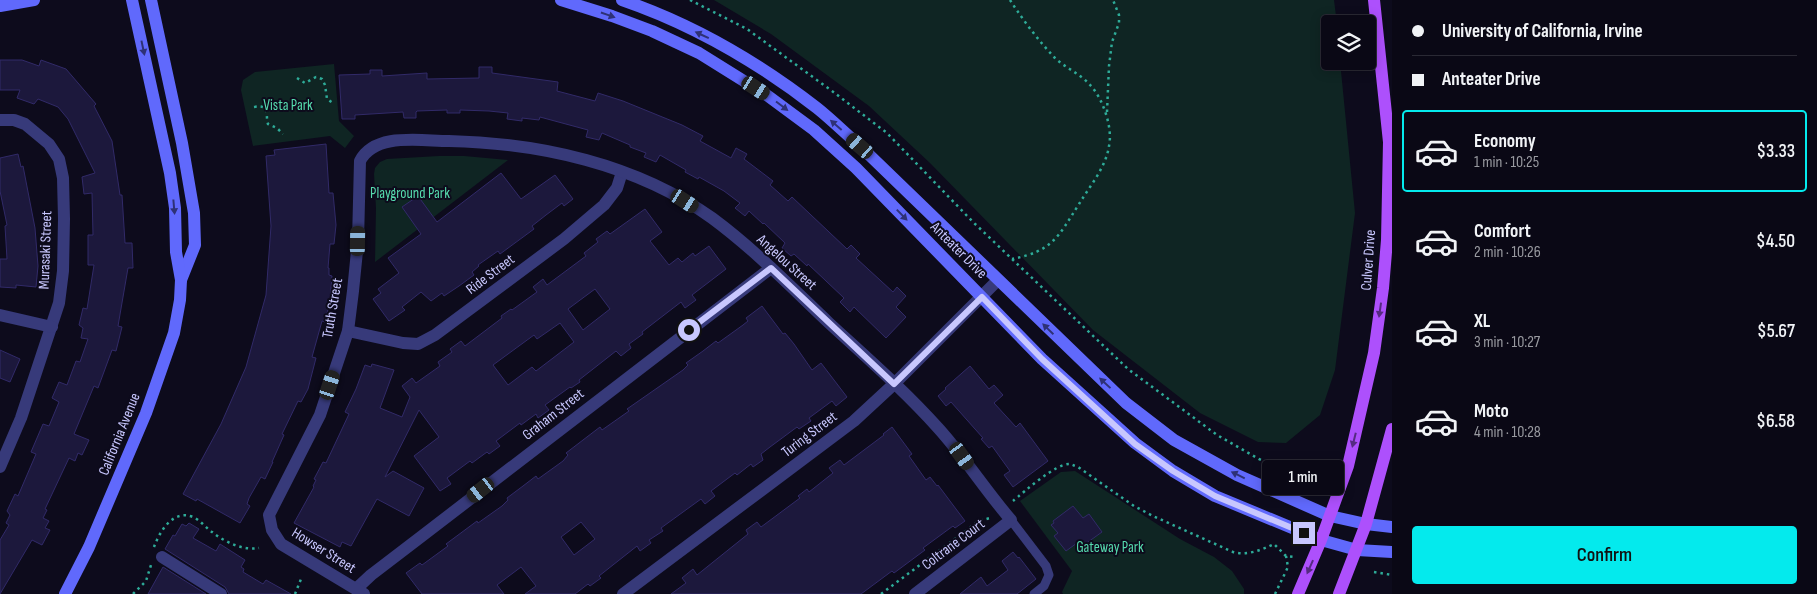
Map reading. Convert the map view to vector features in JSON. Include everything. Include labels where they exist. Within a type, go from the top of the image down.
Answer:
[{"type":"main road","points":[[0,6],[34,0]]},
{"type":"main road","name":"California Avenue","points":[[132,0],[170,173],[175,208],[176,252],[181,280]]},
{"type":"main road","name":"California Avenue","points":[[65,594],[89,547],[162,370],[174,333],[181,280],[196,245],[194,213],[182,143],[150,0]]},
{"type":"main road","name":"Anteater Drive","points":[[561,0],[652,31],[699,53],[768,96],[814,130],[1042,359],[1135,444],[1173,471],[1215,496],[1321,540],[1357,550],[1392,552]]},
{"type":"main road","name":"Anteater Drive","points":[[622,0],[638,5],[710,38],[771,75],[817,108],[860,146],[1112,390],[1149,422],[1174,440],[1237,475],[1330,516],[1366,524],[1392,527]]},
{"type":"main road","name":"Culver Drive","points":[[1298,594],[1321,540],[1348,466],[1374,353],[1383,288],[1387,240],[1389,142],[1374,0]]},
{"type":"main road","points":[[1339,594],[1366,524],[1392,429]]},
{"type":"street","name":"Murasaki Street","points":[[0,120],[14,120],[25,124],[49,144],[59,159],[63,178],[63,270],[59,303],[21,418],[0,467]]},
{"type":"street","name":"Angelou Street","points":[[378,144],[419,141],[498,144],[590,160],[657,186],[712,218],[771,268],[894,384],[950,442],[1002,510],[1012,520]]},
{"type":"street","name":"Truth Street","points":[[272,530],[269,514],[320,415],[348,331],[354,291],[360,161],[363,154],[369,148],[378,144]]},
{"type":"street","name":"Ride Street","points":[[348,331],[404,343],[418,344],[435,335],[564,239],[604,205],[617,188],[622,172]]},
{"type":"street","name":"Graham Street","points":[[360,592],[407,547],[771,268]]},
{"type":"street","name":"Turing Street","points":[[623,594],[854,421],[894,384],[998,280]]},
{"type":"street","points":[[0,316],[52,327]]},
{"type":"street","name":"Coltrane Court","points":[[915,594],[1012,520]]},
{"type":"street","name":"Howser Street","points":[[272,530],[282,544],[360,592]]},
{"type":"street","points":[[155,555],[221,594]]},
{"type":"lane","name":"Angelou Street","points":[[1012,520],[1046,566],[1049,575],[1044,586],[1034,594]]},
{"type":"path","points":[[690,0],[747,29],[887,133],[973,222],[1128,369],[1217,435],[1259,459],[1317,483]]},
{"type":"path","points":[[1010,0],[1020,17],[1055,59],[1091,85],[1106,114]]},
{"type":"path","points":[[1011,259],[1030,256],[1060,235],[1105,160],[1110,146],[1106,114],[1110,58],[1119,15],[1113,0]]},
{"type":"path","points":[[297,78],[305,83],[316,77],[322,79],[327,99],[333,103]]},
{"type":"path","points":[[254,107],[265,109],[268,114],[268,124],[277,128],[282,134]]},
{"type":"path","points":[[881,594],[979,521],[988,519],[1002,510],[1053,470],[1070,464],[1078,467],[1147,513],[1202,539],[1241,554],[1260,550],[1274,544],[1286,556],[1295,558]]},
{"type":"path","points":[[135,593],[149,575],[155,555],[157,538],[170,521],[178,516],[195,518],[212,532],[239,546],[251,550],[260,548]]},
{"type":"path","points":[[1275,594],[1288,567],[1286,556]]},
{"type":"path","points":[[1374,572],[1392,575]]},
{"type":"path","points":[[295,594],[301,579]]},
{"type":"green space","points":[[714,0],[1334,0],[1336,15],[1321,15],[1321,70],[1341,70],[1355,213],[1335,370],[1320,415],[1286,443],[1258,442],[1200,413],[1093,330],[930,163],[869,106],[771,34]]},
{"type":"green space","name":"Vista Park","points":[[334,64],[339,121],[354,136],[345,148],[330,136],[253,146],[241,90],[243,80],[255,72]]},
{"type":"green space","name":"Playground Park","points":[[439,156],[508,160],[375,262],[375,168],[380,162],[387,159]]},
{"type":"green space","name":"Gateway Park","points":[[1075,471],[1180,539],[1214,557],[1232,571],[1244,589],[1244,594],[1063,594],[1062,592],[1072,571],[1020,501],[1061,472]]},
{"type":"building","points":[[0,60],[22,60],[39,66],[41,60],[66,69],[96,104],[94,106],[112,141],[120,195],[122,195],[125,243],[132,243],[133,268],[128,268],[118,326],[122,327],[116,351],[112,350],[98,388],[94,386],[74,434],[89,440],[82,455],[78,453],[75,461],[69,458],[45,509],[47,510],[43,518],[49,521],[45,528],[50,530],[42,545],[32,540],[0,594],[0,540],[9,525],[6,523],[10,515],[7,511],[15,494],[18,496],[36,454],[31,452],[43,424],[49,426],[59,402],[52,398],[59,382],[67,385],[76,361],[80,362],[88,339],[81,338],[83,328],[79,325],[83,308],[87,309],[94,265],[88,265],[88,235],[93,235],[92,193],[84,194],[82,177],[95,173],[68,119],[58,107],[38,99],[34,104],[17,98],[20,90],[0,90]]},
{"type":"building","points":[[479,67],[492,67],[492,73],[558,82],[557,91],[595,101],[598,93],[623,101],[682,125],[703,136],[700,141],[731,158],[736,148],[747,154],[744,159],[773,181],[770,185],[788,201],[792,197],[847,249],[851,245],[860,254],[856,258],[893,292],[897,287],[906,296],[896,307],[906,317],[886,338],[854,307],[850,312],[840,302],[844,298],[808,264],[807,266],[794,254],[791,256],[782,248],[785,243],[764,223],[749,211],[745,216],[735,208],[740,203],[724,191],[699,177],[698,179],[685,172],[686,170],[660,155],[656,162],[644,157],[646,153],[602,133],[599,140],[586,137],[588,130],[540,117],[539,120],[522,118],[522,121],[507,119],[508,113],[489,111],[460,110],[460,113],[447,113],[447,110],[417,111],[416,118],[404,118],[403,112],[355,115],[355,119],[342,119],[339,75],[370,74],[370,70],[382,70],[382,76],[427,73],[427,79],[479,78]]},
{"type":"building","points":[[326,144],[329,193],[333,193],[336,225],[334,244],[330,244],[328,268],[329,275],[332,276],[330,301],[325,322],[322,321],[312,357],[316,358],[308,389],[301,402],[298,401],[282,434],[284,435],[265,479],[261,477],[249,498],[247,504],[250,506],[240,523],[197,499],[196,501],[183,494],[221,424],[246,367],[266,295],[271,226],[266,156],[275,155],[274,150]]},
{"type":"building","points":[[18,154],[21,167],[23,166],[35,228],[38,266],[36,287],[16,285],[16,288],[0,287],[0,259],[7,259],[5,226],[7,225],[0,191],[0,158]]},
{"type":"building","points":[[501,173],[521,199],[555,175],[573,199],[564,206],[562,203],[546,215],[532,226],[534,229],[500,254],[498,251],[478,265],[472,272],[474,275],[444,296],[442,293],[431,301],[421,292],[402,307],[405,310],[389,321],[373,299],[381,293],[378,289],[399,273],[388,258],[421,234],[402,207],[418,196],[437,222]]},
{"type":"building","points":[[645,209],[662,232],[650,241],[669,265],[678,258],[682,262],[693,253],[695,256],[709,246],[726,269],[692,295],[696,300],[685,308],[681,302],[642,332],[643,334],[629,344],[631,348],[621,356],[616,351],[579,380],[580,382],[545,405],[549,410],[538,418],[536,414],[521,425],[520,423],[496,441],[500,446],[489,454],[487,452],[472,463],[470,461],[447,478],[451,484],[440,491],[414,456],[439,437],[419,410],[385,477],[393,471],[424,488],[409,516],[377,499],[351,546],[342,542],[340,547],[294,523],[314,487],[316,480],[314,479],[323,462],[326,463],[349,414],[345,412],[365,365],[371,367],[372,364],[394,370],[380,408],[402,417],[410,397],[402,386],[412,378],[416,383],[440,366],[438,362],[452,352],[450,349],[461,341],[465,346],[502,318],[501,316],[537,292],[533,287],[543,279],[547,285],[586,256],[584,253],[598,242],[596,239],[607,231],[610,234]],"holes":[[[595,289],[610,309],[583,330],[568,309]],[[560,323],[574,342],[536,371],[532,367],[508,385],[493,365],[534,335],[537,339]]]},
{"type":"building","points":[[762,306],[783,334],[785,333],[794,344],[812,370],[821,363],[847,397],[836,406],[832,401],[809,418],[811,421],[799,429],[797,427],[761,454],[763,460],[753,467],[751,464],[737,475],[735,473],[711,491],[715,496],[705,504],[701,499],[661,528],[663,531],[649,540],[651,543],[640,551],[637,546],[599,576],[601,578],[590,586],[588,584],[575,594],[525,594],[536,586],[521,567],[497,585],[504,594],[422,594],[406,573],[420,563],[422,565],[477,521],[478,523],[502,506],[508,500],[507,498],[536,476],[538,479],[563,461],[568,455],[566,453],[600,427],[602,430],[629,411],[627,409],[683,370],[688,365],[686,363],[716,341],[718,343],[743,325],[748,321],[746,318]],"holes":[[[581,522],[595,539],[574,555],[561,537]]]},
{"type":"building","points":[[0,350],[20,359],[10,382],[0,378]]},
{"type":"building","points":[[970,366],[989,389],[994,385],[1003,395],[994,403],[1016,427],[1020,423],[1048,461],[1013,487],[1004,475],[1010,471],[992,446],[989,448],[981,439],[983,438],[951,402],[946,406],[938,396]]},
{"type":"building","points":[[892,427],[912,454],[909,456],[926,480],[930,477],[938,485],[965,521],[955,528],[953,526],[894,573],[892,571],[861,594],[671,594],[686,583],[682,578],[693,569],[697,575],[748,534],[746,530],[757,522],[761,527],[800,498],[798,496],[807,489],[809,492],[833,473],[829,468],[840,460],[844,465]]},
{"type":"building","points":[[1073,506],[1083,518],[1089,514],[1102,532],[1081,547],[1077,543],[1066,551],[1054,536],[1058,533],[1051,525],[1054,523],[1053,521]]},
{"type":"building","points":[[189,523],[199,529],[193,538],[216,551],[220,544],[245,560],[241,567],[244,569],[243,572],[263,584],[266,580],[291,594],[229,594],[225,587],[165,549],[182,524],[186,526]]},
{"type":"building","points":[[1013,552],[1036,579],[1017,594],[960,594],[981,577],[987,586],[1008,570],[1002,561]]},
{"type":"building","points":[[163,567],[206,594],[148,594]]},
{"type":"route","points":[[689,330],[771,268],[894,384],[982,297],[1042,359],[1135,444],[1173,471],[1215,496],[1304,533]]}]
